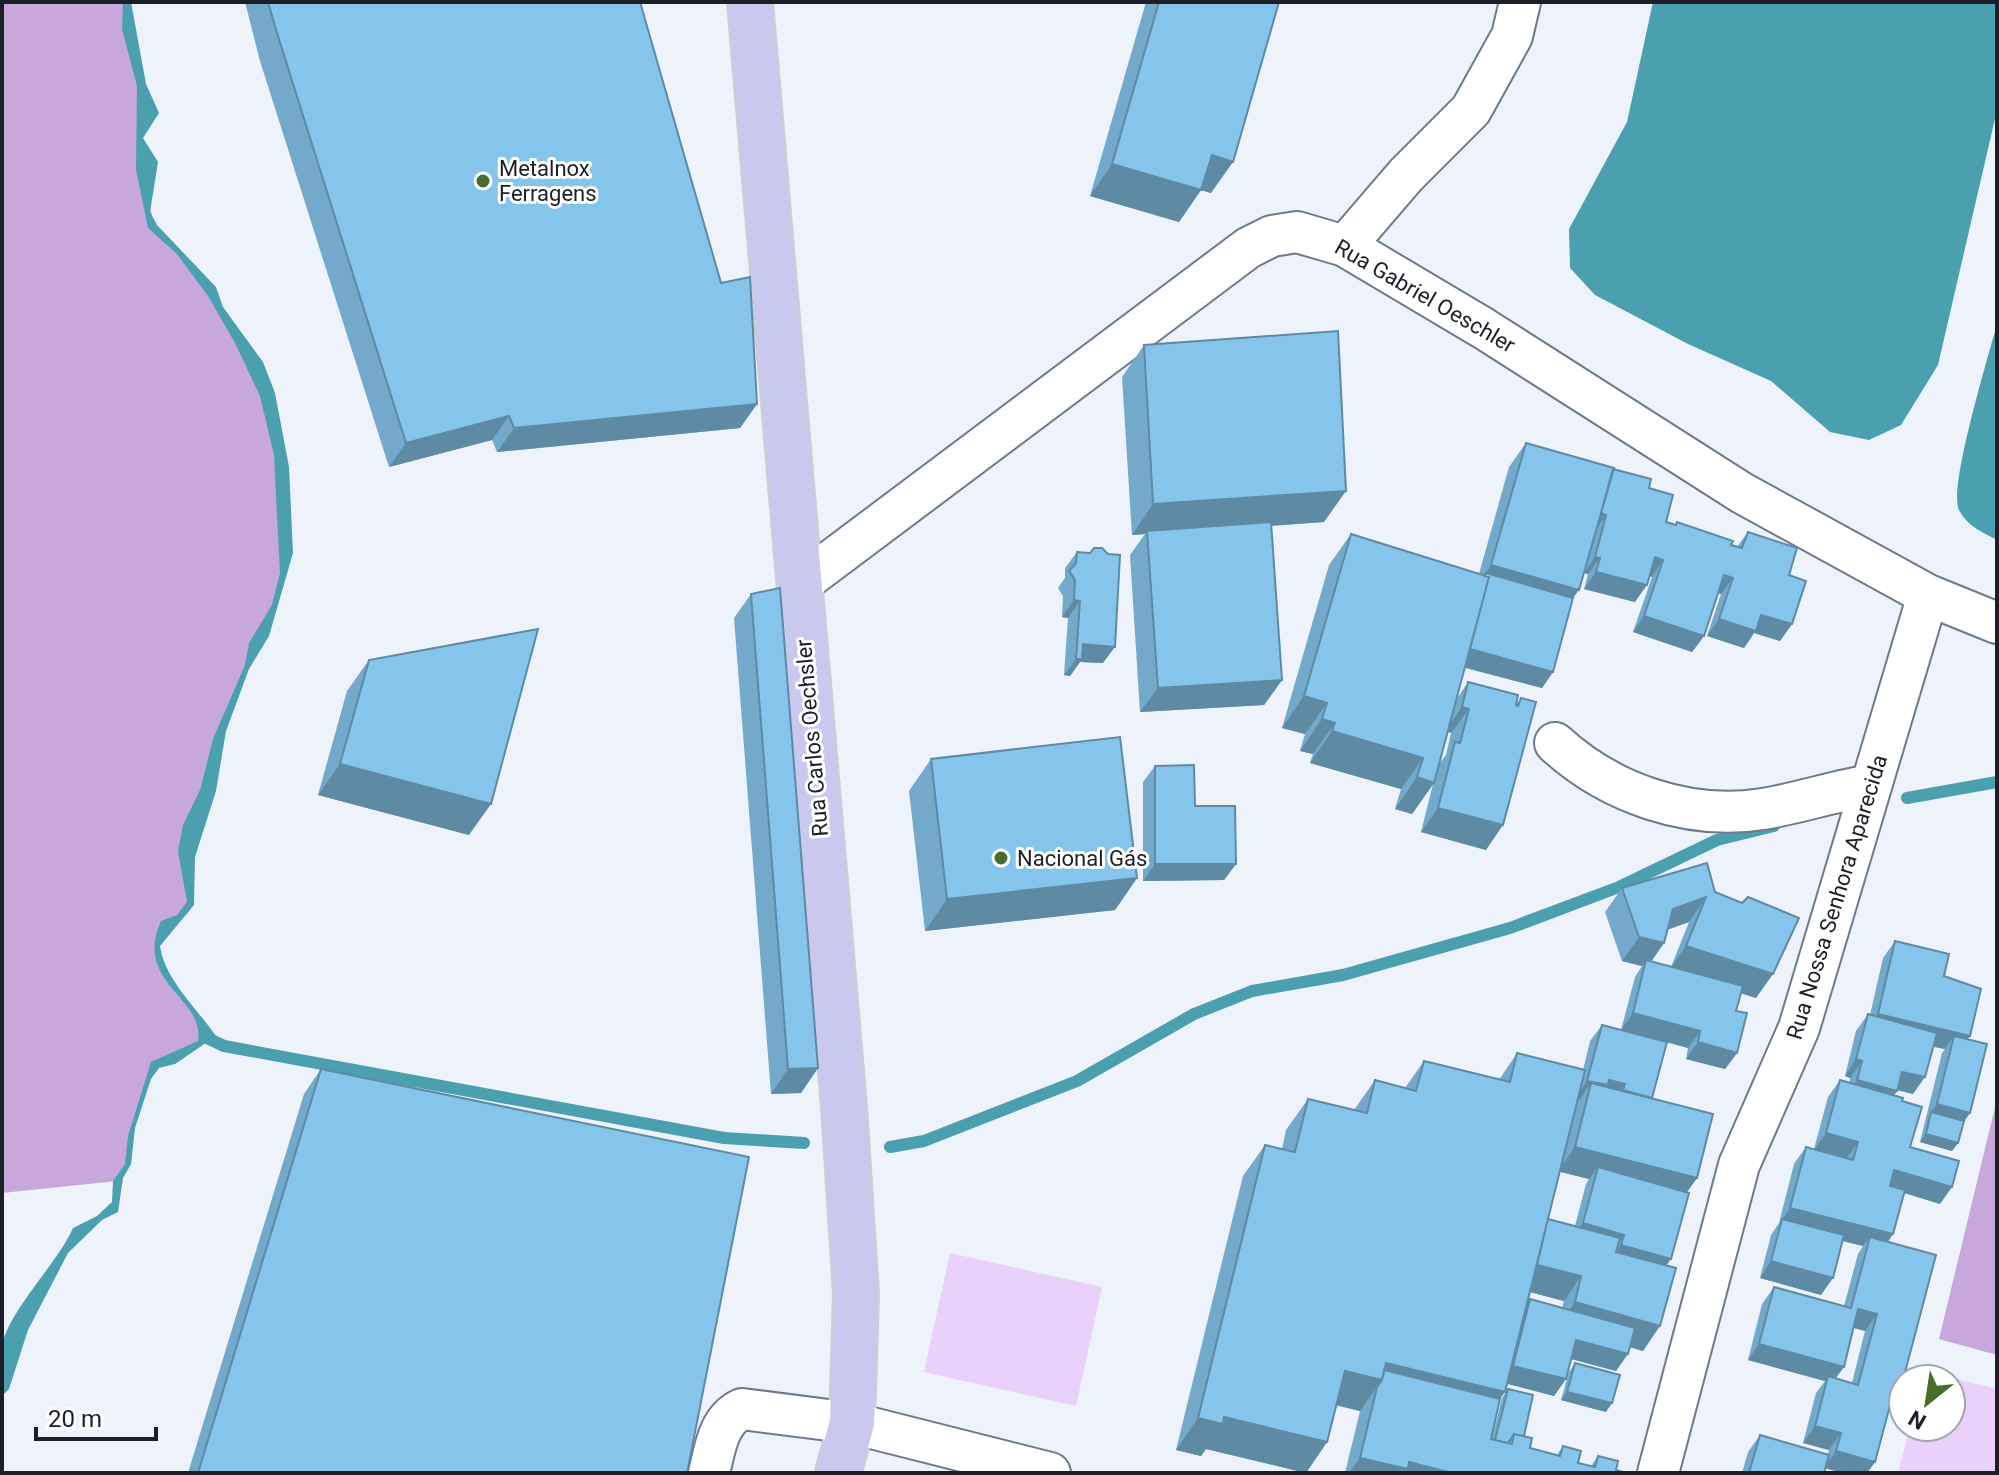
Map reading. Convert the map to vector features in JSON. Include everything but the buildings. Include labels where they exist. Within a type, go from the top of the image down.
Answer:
[{"type":"main road","name":"Rua Carlos Oechsler","points":[[750,2],[844,1107],[856,1294],[852,1423],[838,1473]]},
{"type":"street","points":[[1345,246],[1406,175],[1471,110],[1512,36],[1520,2]]},
{"type":"street","name":"Rua Gabriel Oeschler","points":[[800,584],[1248,248],[1272,236],[1297,232],[1345,246],[1509,344],[1742,493],[1928,595],[1997,623]]},
{"type":"street","name":"Rua Nossa Senhora Aparecida","points":[[1658,1473],[1739,1165],[1799,1028],[1928,595]]},
{"type":"street","points":[[1555,743],[1570,757],[1627,791],[1688,810],[1762,809],[1871,785]]},
{"type":"street","points":[[709,1473],[719,1434],[732,1414],[742,1409],[852,1423],[1050,1473]]},
{"type":"shaded area","points":[[2,2],[127,2],[143,103],[140,153],[154,226],[206,281],[267,391],[286,569],[275,605],[223,726],[193,832],[188,913],[162,935],[158,952],[165,976],[189,1005],[205,1037],[183,1055],[154,1066],[129,1141],[128,1164],[117,1181],[2,1193]]},
{"type":"shaded area","points":[[1997,1099],[1997,1355],[1939,1339]]},
{"type":"shaded area","points":[[950,1253],[1102,1287],[1076,1406],[924,1372]]},
{"type":"shaded area","points":[[1967,1382],[1997,1389],[1997,1473],[1898,1473],[1906,1443],[1967,1443]]},
{"type":"water","points":[[123,2],[131,2],[146,84],[159,113],[143,138],[158,162],[150,212],[157,225],[216,287],[223,307],[263,362],[275,393],[289,467],[293,553],[269,636],[249,669],[226,731],[216,791],[195,857],[194,905],[160,946],[175,982],[216,1036],[175,1064],[159,1068],[151,1079],[135,1128],[131,1164],[123,1178],[118,1212],[102,1220],[68,1253],[28,1330],[9,1389],[2,1396],[1,1351],[7,1331],[73,1228],[97,1216],[112,1202],[113,1181],[125,1164],[128,1136],[151,1062],[198,1041],[197,1026],[191,1012],[162,975],[156,960],[155,942],[161,921],[177,915],[187,902],[178,851],[183,825],[200,790],[213,739],[245,665],[249,643],[272,605],[280,573],[274,455],[260,396],[208,296],[177,254],[148,228],[136,170],[137,86],[122,29]]},
{"type":"water","points":[[1653,2],[1997,2],[1997,110],[1938,365],[1901,425],[1869,440],[1830,432],[1771,381],[1688,344],[1595,295],[1570,268],[1569,229],[1627,122]]},
{"type":"water","points":[[1997,324],[1997,540],[1966,520],[1959,510],[1957,497],[1964,450]]},
{"type":"waterway","points":[[1907,798],[1997,782]]},
{"type":"waterway","points":[[890,1147],[924,1141],[1077,1081],[1194,1014],[1252,991],[1343,975],[1510,928],[1619,887],[1717,840],[1774,826]]},
{"type":"waterway","points":[[205,1037],[224,1046],[724,1138],[804,1143]]},
{"type":"place","name":"Metalnox Ferragens","points":[[483,181]]},
{"type":"place","name":"Nacional Gás","points":[[1001,858]]}]
